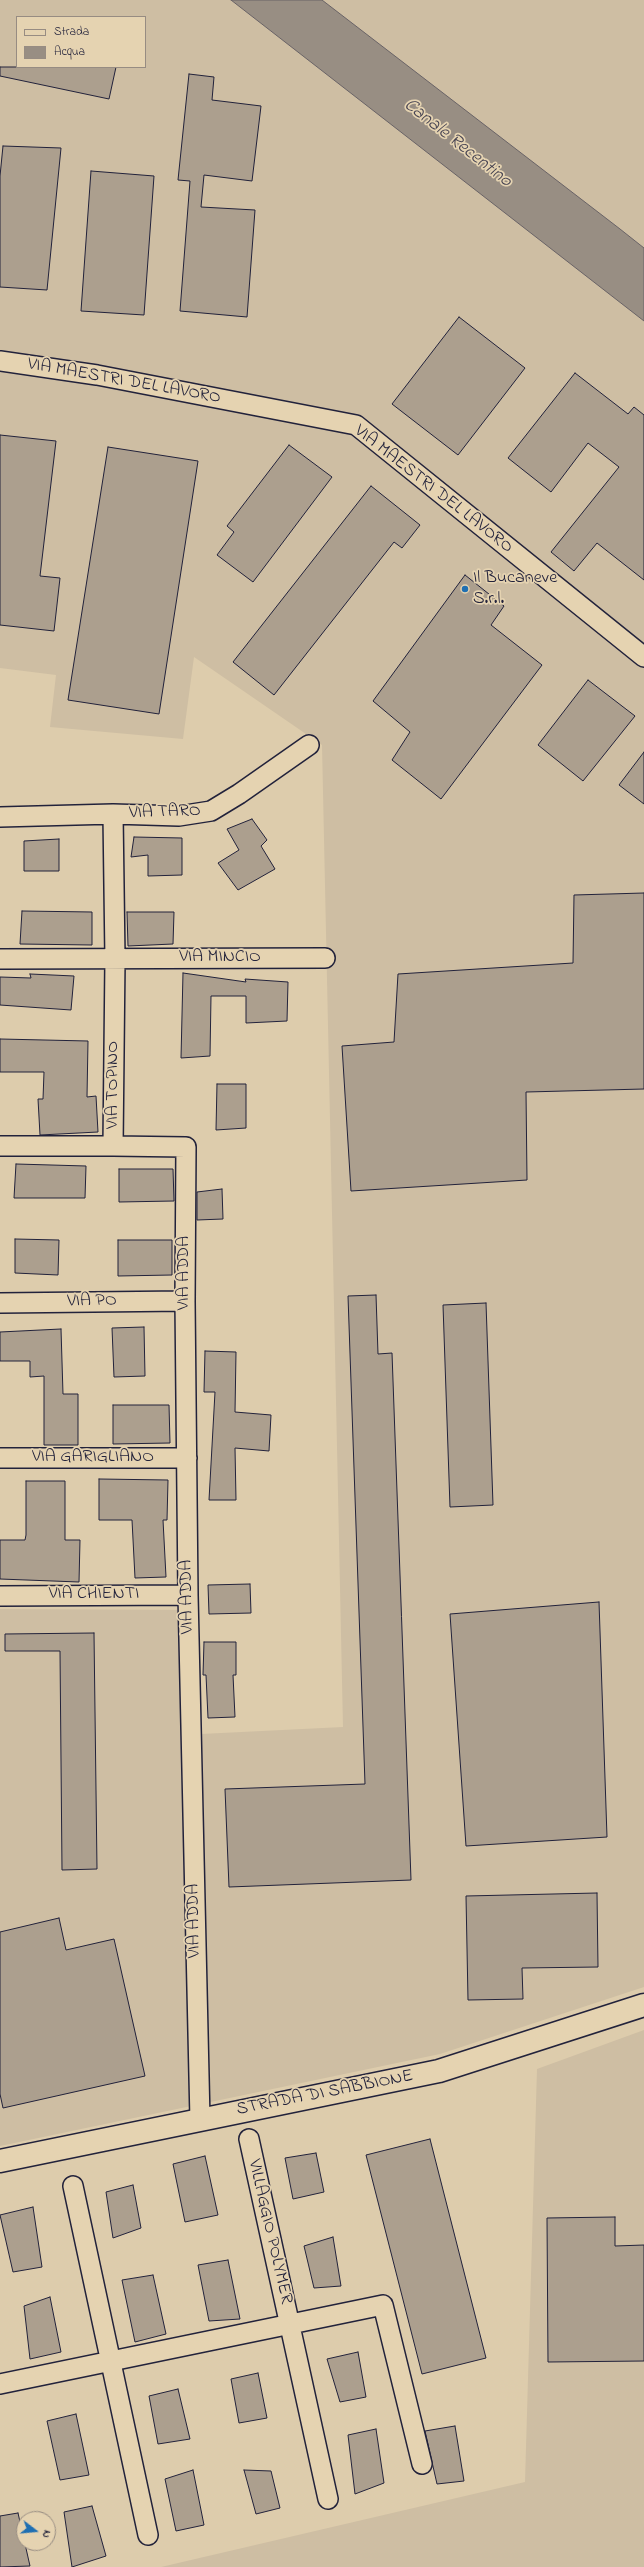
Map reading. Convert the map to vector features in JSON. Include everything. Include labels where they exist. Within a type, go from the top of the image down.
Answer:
[{"type":"main road","name":"STRADA DI SABBIONE","points":[[0,2161],[440,2071],[644,2005]]},
{"type":"street","name":"VIA MAESTRI DEL LAVORO","points":[[0,361],[97,375],[356,425],[644,657]]},
{"type":"street","name":"VIA TARO","points":[[0,817],[113,814],[179,816],[211,811],[309,745]]},
{"type":"street","points":[[113,814],[115,959]]},
{"type":"street","name":"VIA MINCIO","points":[[0,958],[324,958]]},
{"type":"street","name":"VIA TOPINO","points":[[0,1146],[113,1146],[115,959]]},
{"type":"street","name":"VIA ADDA","points":[[113,1146],[186,1147],[185,1301],[188,1595],[200,2120]]},
{"type":"street","name":"VIA PO","points":[[0,1303],[185,1301]]},
{"type":"street","name":"VIA GARIGLIANO","points":[[0,1458],[187,1458]]},
{"type":"street","name":"VIA CHIENTI","points":[[0,1596],[188,1595]]},
{"type":"street","name":"VILLAGGIO POLYMER","points":[[249,2139],[328,2499]]},
{"type":"street","points":[[73,2186],[148,2535]]},
{"type":"street","name":"VILLAGGIO POLYMER","points":[[0,2384],[383,2305],[422,2464]]},
{"type":"shaded area","points":[[0,0],[644,0],[644,1987],[440,2054],[0,2146],[0,1609],[196,1610],[201,1734],[343,1727],[322,745],[194,657],[183,739],[50,727],[56,675],[0,668]]},
{"type":"shaded area","points":[[644,2030],[644,2567],[161,2567],[525,2482],[537,2069]]},
{"type":"water","name":"Canale Recentino","points":[[231,0],[322,0],[620,229],[644,248],[644,321]]},
{"type":"building","points":[[0,67],[116,68],[109,99],[0,76]]},
{"type":"building","points":[[189,74],[214,77],[212,100],[261,106],[252,181],[204,175],[201,207],[255,210],[247,317],[180,311],[190,181],[178,180]]},
{"type":"building","points":[[3,146],[61,148],[47,290],[0,287],[0,176]]},
{"type":"building","points":[[91,171],[154,176],[144,315],[81,311]]},
{"type":"building","points":[[459,317],[525,368],[458,455],[392,404]]},
{"type":"building","points":[[575,373],[628,414],[634,407],[644,415],[644,580],[597,543],[574,571],[551,552],[619,467],[588,443],[551,492],[508,458]]},
{"type":"building","points":[[0,435],[56,441],[40,576],[60,578],[54,631],[0,625]]},
{"type":"building","points":[[289,445],[332,477],[253,582],[217,555],[234,532],[227,526]]},
{"type":"building","points":[[108,447],[198,461],[159,714],[68,700]]},
{"type":"building","points":[[371,486],[420,525],[402,548],[394,542],[274,695],[233,662]]},
{"type":"building","points":[[465,575],[504,606],[491,625],[542,665],[441,799],[392,760],[410,732],[373,701]]},
{"type":"building","points":[[588,680],[635,716],[583,781],[538,745]]},
{"type":"building","points":[[644,752],[644,804],[619,785]]},
{"type":"building","points":[[252,819],[267,840],[261,846],[275,869],[238,890],[218,863],[239,850],[227,829]]},
{"type":"building","points":[[134,837],[182,838],[182,875],[148,876],[148,855],[131,857]]},
{"type":"building","points":[[59,839],[59,871],[24,871],[24,841]]},
{"type":"building","points":[[644,893],[644,1089],[526,1092],[527,1180],[351,1191],[342,1046],[394,1042],[398,974],[573,963],[574,895]]},
{"type":"building","points":[[22,911],[92,912],[92,945],[20,944]]},
{"type":"building","points":[[127,912],[174,912],[173,944],[128,946]]},
{"type":"building","points":[[183,973],[246,982],[245,979],[288,982],[287,1021],[246,1023],[246,996],[211,996],[210,1056],[181,1058]]},
{"type":"building","points":[[30,974],[74,976],[71,1010],[0,1005],[0,977],[31,978]]},
{"type":"building","points":[[0,1039],[88,1041],[87,1097],[96,1096],[98,1132],[40,1135],[38,1099],[43,1099],[44,1072],[0,1072]]},
{"type":"building","points":[[217,1084],[246,1084],[246,1128],[216,1130]]},
{"type":"building","points":[[16,1164],[86,1166],[85,1198],[14,1198]]},
{"type":"building","points":[[119,1169],[173,1169],[174,1201],[119,1202]]},
{"type":"building","points":[[222,1189],[223,1219],[197,1220],[197,1192]]},
{"type":"building","points":[[15,1239],[59,1240],[58,1275],[15,1273]]},
{"type":"building","points":[[118,1240],[172,1240],[172,1275],[118,1276]]},
{"type":"building","points":[[376,1295],[378,1354],[392,1353],[411,1880],[229,1887],[225,1789],[365,1784],[348,1296]]},
{"type":"building","points":[[486,1303],[493,1505],[450,1507],[443,1305]]},
{"type":"building","points":[[144,1327],[145,1376],[114,1377],[112,1328]]},
{"type":"building","points":[[61,1329],[63,1394],[78,1394],[78,1445],[44,1445],[44,1376],[30,1377],[30,1361],[0,1361],[0,1332]]},
{"type":"building","points":[[205,1351],[236,1352],[235,1412],[271,1415],[269,1451],[235,1448],[236,1500],[209,1500],[215,1392],[204,1392]]},
{"type":"building","points":[[113,1405],[169,1405],[170,1443],[113,1444]]},
{"type":"building","points":[[99,1479],[168,1480],[167,1520],[163,1520],[166,1577],[135,1578],[132,1520],[99,1520]]},
{"type":"building","points":[[26,1481],[65,1481],[65,1540],[80,1540],[79,1582],[0,1579],[0,1540],[25,1540]]},
{"type":"building","points":[[250,1584],[251,1613],[209,1614],[208,1585]]},
{"type":"building","points":[[599,1602],[607,1837],[466,1846],[450,1614]]},
{"type":"building","points":[[94,1633],[97,1869],[62,1870],[60,1651],[5,1651],[5,1634]]},
{"type":"building","points":[[204,1642],[236,1642],[236,1675],[233,1675],[235,1717],[208,1718],[206,1675],[203,1675]]},
{"type":"building","points":[[597,1893],[598,1967],[522,1968],[523,1999],[468,2000],[466,1896]]},
{"type":"building","points":[[59,1918],[66,1950],[114,1939],[145,2076],[3,2108],[0,2094],[0,1932]]},
{"type":"building","points":[[430,2139],[486,2358],[422,2374],[366,2155]]},
{"type":"building","points":[[316,2153],[324,2192],[293,2199],[285,2158]]},
{"type":"building","points":[[205,2156],[218,2215],[185,2222],[173,2164]]},
{"type":"building","points":[[133,2185],[141,2228],[113,2238],[106,2192]]},
{"type":"building","points":[[33,2207],[42,2267],[13,2272],[0,2215]]},
{"type":"building","points":[[615,2217],[615,2246],[644,2245],[644,2361],[548,2362],[547,2218]]},
{"type":"building","points":[[333,2237],[341,2286],[314,2288],[304,2246]]},
{"type":"building","points":[[228,2260],[240,2319],[209,2321],[198,2265]]},
{"type":"building","points":[[153,2275],[166,2334],[135,2342],[122,2280]]},
{"type":"building","points":[[50,2297],[61,2352],[30,2359],[24,2306]]},
{"type":"building","points":[[358,2352],[366,2397],[340,2402],[327,2359]]},
{"type":"building","points":[[258,2373],[267,2418],[239,2423],[231,2379]]},
{"type":"building","points":[[178,2389],[190,2439],[158,2444],[149,2396]]},
{"type":"building","points":[[76,2414],[89,2475],[60,2480],[47,2421]]},
{"type":"building","points":[[455,2426],[464,2481],[437,2484],[425,2431]]},
{"type":"building","points":[[376,2429],[384,2483],[355,2494],[348,2435]]},
{"type":"building","points":[[193,2470],[204,2525],[176,2531],[165,2479]]},
{"type":"building","points":[[244,2470],[271,2471],[280,2508],[256,2514]]},
{"type":"building","points":[[92,2506],[106,2556],[72,2567],[64,2512]]},
{"type":"building","points":[[16,2513],[16,2551],[27,2551],[30,2566],[0,2567],[0,2516]]},
{"type":"place","name":"Il Bucaneve S.r.l.","points":[[465,589]]}]
